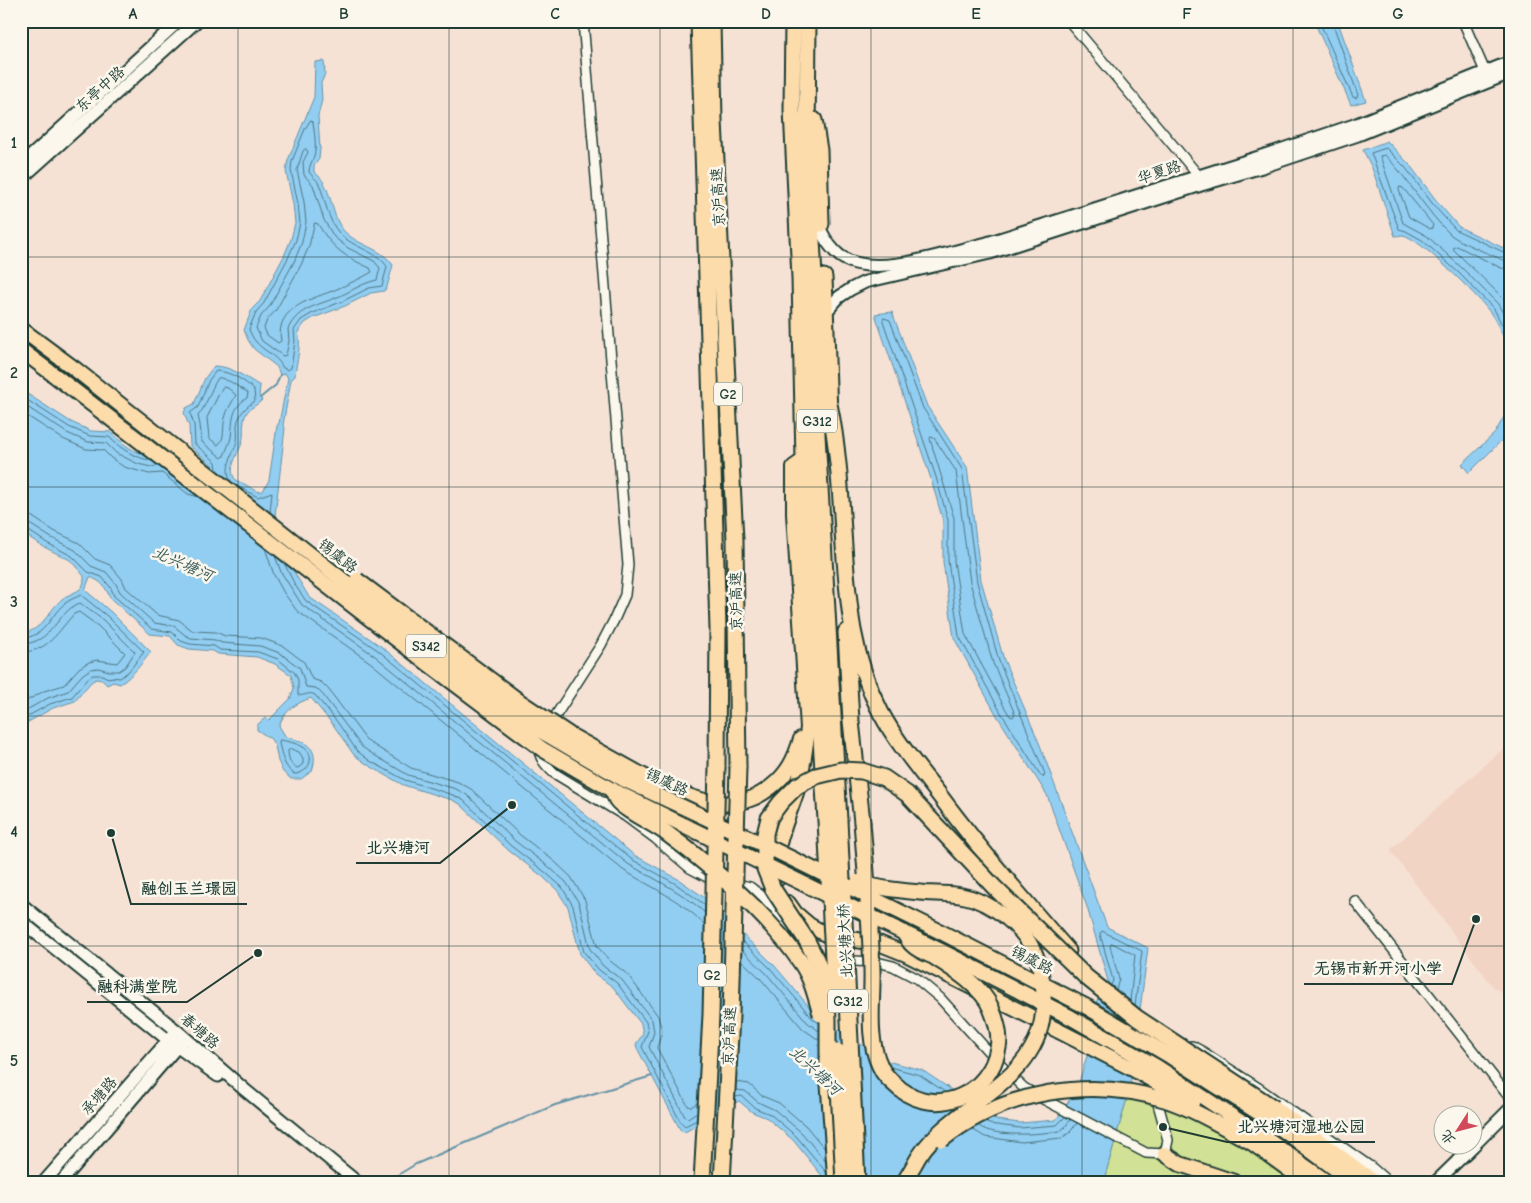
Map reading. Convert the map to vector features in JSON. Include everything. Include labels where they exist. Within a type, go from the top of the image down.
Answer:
[{"type":"highway","name":"京沪高速","points":[[698,21],[718,629],[717,767],[711,1015],[702,1182]]},
{"type":"highway","name":"京沪高速","points":[[712,21],[715,131],[735,540],[738,767],[731,1016],[722,1182]]},
{"type":"highway","name":"G312","points":[[793,21],[792,110],[800,278],[804,460],[832,820]]},
{"type":"highway","name":"G312","points":[[808,21],[807,145],[814,277],[817,435],[823,536],[832,820]]},
{"type":"highway","points":[[808,82],[819,150],[826,313],[831,525],[823,536]]},
{"type":"highway","points":[[829,404],[834,426],[841,487],[853,631],[865,676],[881,713],[909,756],[973,841],[1100,988]]},
{"type":"highway","points":[[845,544],[844,588],[851,721],[866,873],[872,971],[872,1036],[880,1067],[890,1081],[904,1092],[920,1099],[937,1102],[957,1099],[972,1091],[985,1079],[994,1063],[999,1046],[997,1026],[991,1006],[973,984],[952,968],[912,945],[904,933]]},
{"type":"highway","points":[[828,1070],[826,988],[816,959],[807,941],[773,889],[765,868],[764,834],[770,818],[781,802],[797,786],[816,776],[841,770],[862,771],[884,778],[907,794],[1044,937],[1086,977],[1137,1018],[1270,1113],[1373,1182]]},
{"type":"highway","points":[[612,790],[618,802],[663,830],[707,865],[744,899],[787,945],[802,965],[814,988],[821,1016],[828,1070],[836,1182]]},
{"type":"highway","name":"北兴塘大桥","points":[[832,820],[844,1182]]},
{"type":"highway","name":"北兴塘大桥","points":[[832,820],[857,1182]]},
{"type":"main road","name":"锡虞路","points":[[21,329],[75,369],[529,724],[625,780],[941,932],[1087,1007],[1270,1113],[1353,1182]]},
{"type":"main road","name":"锡虞路","points":[[21,350],[483,706],[542,748],[612,790],[904,933],[1078,1021],[1157,1067],[1254,1137],[1327,1182]]},
{"type":"main road","points":[[804,460],[794,467],[794,514],[808,728],[805,760],[780,838],[776,860],[777,879],[783,896],[795,912],[809,925],[827,934],[881,944],[906,954],[1059,1031],[1171,1091],[1254,1137],[1306,1182]]},
{"type":"main road","points":[[256,512],[395,607],[519,700],[570,735],[650,779],[689,797],[708,802],[739,803],[764,793],[786,773],[793,763],[806,719]]},
{"type":"main road","points":[[812,869],[885,889],[951,894],[972,898],[994,908],[1025,937],[1036,956],[1042,975],[1045,996],[1039,1035],[1030,1053],[1019,1068],[1002,1083],[937,1134],[920,1153],[904,1182]]},
{"type":"main road","points":[[914,1165],[948,1135],[967,1123],[1010,1103],[1062,1091],[1095,1088],[1122,1090],[1167,1101],[1254,1137]]},
{"type":"main road","points":[[1165,1154],[1180,1164],[1234,1182]]},
{"type":"street","name":"东亭中路","points":[[21,165],[180,21]]},
{"type":"street","name":"东亭中路","points":[[21,179],[198,21]]},
{"type":"street","points":[[583,21],[628,565],[625,595],[614,620],[601,645],[538,742],[538,753],[545,765],[554,773],[625,816],[690,868],[707,877],[750,887],[763,897],[802,950],[814,957],[828,960],[877,962],[893,966],[916,978],[940,998],[1024,1088],[1127,1143],[1146,1152],[1165,1154],[1168,1140],[1158,1104],[1156,1087],[1167,1064],[1183,1047],[1192,1046],[1279,1102],[1372,1168],[1388,1182]]},
{"type":"street","points":[[1069,21],[1200,180]]},
{"type":"street","points":[[1463,21],[1487,77]]},
{"type":"street","name":"华夏路","points":[[821,231],[829,245],[840,256],[856,263],[873,266],[903,263],[987,243],[1200,180],[1262,167],[1358,135],[1487,77],[1510,62]]},
{"type":"street","name":"华夏路","points":[[1487,77],[1510,73]]},
{"type":"street","name":"华夏路","points":[[826,313],[839,297],[851,288],[865,282],[990,253],[1200,180]]},
{"type":"street","points":[[1355,901],[1510,1098]]},
{"type":"street","name":"春塘路","points":[[21,904],[176,1039],[351,1182]]},
{"type":"street","name":"春塘路","points":[[21,920],[358,1182]]},
{"type":"street","name":"承塘路","points":[[44,1182],[176,1039]]},
{"type":"street","name":"承塘路","points":[[61,1182],[176,1039]]},
{"type":"street","points":[[1484,1134],[1510,1109]]},
{"type":"street","points":[[1436,1182],[1462,1156]]},
{"type":"shaded area","points":[[1506,746],[1510,754],[1510,995],[1494,988],[1390,850]]},
{"type":"green space","points":[[1127,1098],[1179,1113],[1236,1141],[1291,1182],[1106,1182],[1107,1169]]},
{"type":"water","points":[[1314,21],[1339,21],[1366,101],[1351,105]]},
{"type":"water","points":[[324,61],[325,74],[321,83],[322,100],[318,116],[320,149],[319,159],[314,166],[314,172],[325,184],[335,215],[343,230],[355,240],[382,254],[393,265],[387,287],[384,291],[371,293],[345,306],[313,318],[305,323],[298,332],[299,348],[295,376],[291,380],[283,425],[285,428],[275,516],[291,567],[309,597],[382,647],[634,855],[678,879],[705,898],[774,965],[817,1016],[887,1061],[922,1070],[962,1097],[989,1119],[1020,1123],[1056,1120],[1077,1089],[1096,1026],[1095,1004],[1108,981],[1087,907],[1047,795],[996,714],[954,638],[943,562],[943,521],[931,479],[875,314],[892,312],[927,406],[967,467],[981,580],[1004,660],[1040,745],[1107,927],[1148,948],[1130,1088],[1107,1169],[1106,1182],[827,1182],[793,1140],[767,1118],[752,1112],[739,1101],[685,1132],[681,1131],[637,1048],[636,1044],[643,1034],[641,1024],[613,987],[595,974],[580,954],[568,907],[557,890],[508,850],[460,804],[403,785],[354,755],[311,698],[291,708],[279,726],[286,737],[300,741],[313,751],[314,763],[312,771],[301,779],[291,779],[283,772],[271,739],[257,730],[257,725],[265,718],[269,720],[290,699],[294,688],[291,675],[275,664],[257,657],[218,654],[213,651],[189,649],[178,645],[170,636],[150,634],[110,598],[103,585],[90,577],[85,590],[111,612],[151,652],[133,674],[120,684],[113,682],[107,685],[102,680],[96,679],[91,682],[75,701],[53,708],[21,726],[21,633],[28,632],[40,625],[62,599],[80,589],[84,576],[70,560],[44,547],[21,532],[21,390],[71,422],[91,431],[111,432],[135,451],[149,454],[165,452],[198,479],[204,479],[212,471],[212,465],[190,446],[189,426],[184,413],[186,408],[194,404],[205,378],[214,366],[232,370],[260,386],[259,396],[262,400],[249,410],[245,416],[242,443],[233,466],[233,476],[237,481],[254,490],[263,491],[269,480],[277,426],[288,378],[285,373],[280,375],[277,367],[254,349],[244,330],[252,309],[260,301],[291,239],[295,223],[286,171],[288,160],[314,97],[315,62]]},
{"type":"water","points":[[1387,141],[1409,164],[1459,227],[1510,251],[1510,360],[1499,328],[1483,304],[1448,268],[1422,246],[1403,235],[1395,236],[1372,168],[1363,150]]},
{"type":"water","points":[[1510,392],[1510,432],[1469,473],[1462,464],[1495,433],[1506,413]]},
{"type":"waterway","points":[[260,398],[276,385],[280,375]]},
{"type":"waterway","points":[[386,1182],[416,1164],[555,1105],[652,1076]]},
{"type":"place","name":"北兴塘河","points":[[512,805]]},
{"type":"place","name":"融创玉兰璟园","points":[[111,833]]},
{"type":"place","name":"无锡市新开河小学","points":[[1476,919]]},
{"type":"place","name":"融科满堂院","points":[[258,953]]},
{"type":"place","name":"北兴塘河湿地公园","points":[[1163,1127]]}]
